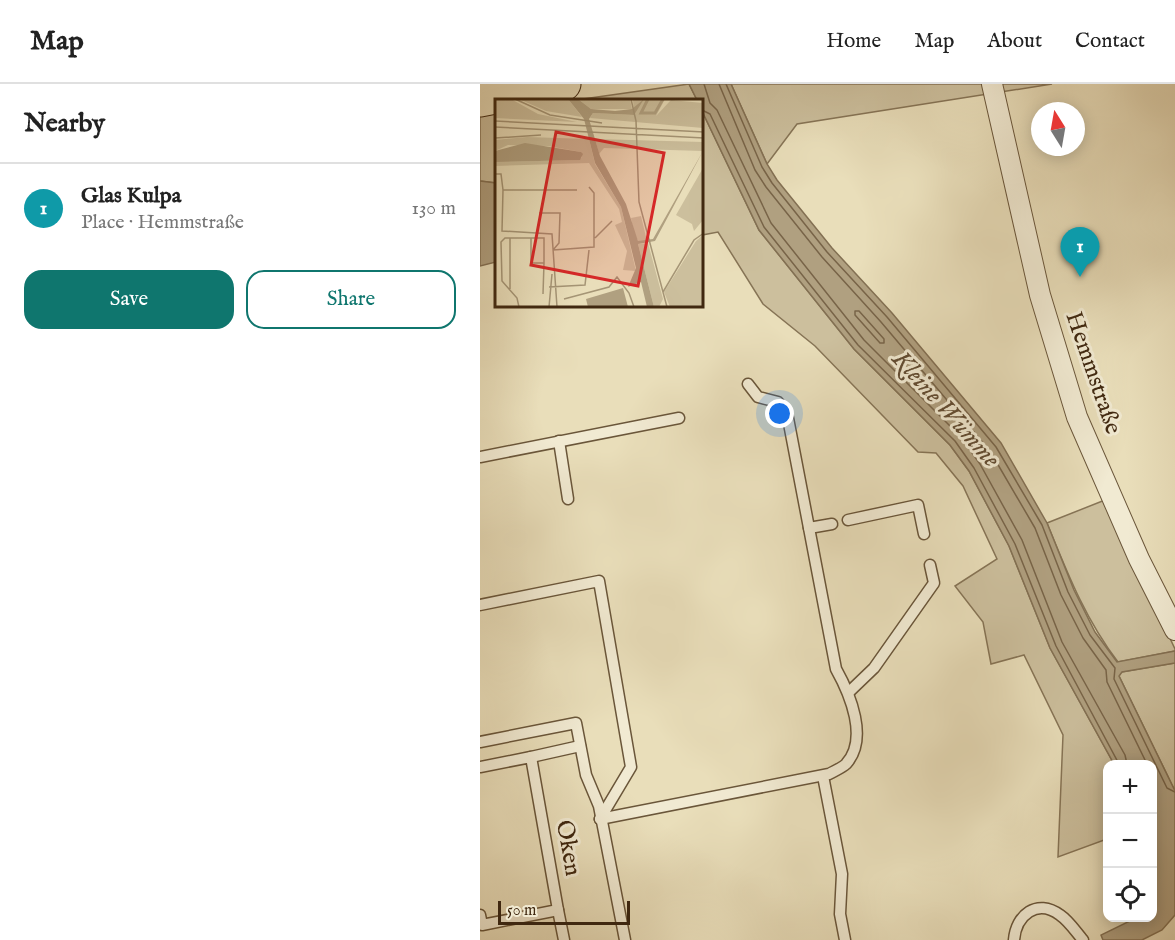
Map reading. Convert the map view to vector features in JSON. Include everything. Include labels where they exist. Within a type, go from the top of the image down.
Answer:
[{"type":"highway","points":[[480,100],[564,84]]},
{"type":"street","name":"Hemmstraße","points":[[992,84],[1040,295],[1077,417],[1139,559],[1175,630]]},
{"type":"lane","points":[[600,819],[823,776],[846,764],[854,749],[857,734],[849,692],[836,669],[787,413],[778,402],[758,397],[748,384]]},
{"type":"lane","points":[[480,457],[679,418]]},
{"type":"lane","points":[[559,441],[568,499]]},
{"type":"lane","points":[[848,520],[918,505],[924,534]]},
{"type":"lane","points":[[809,528],[832,524]]},
{"type":"lane","points":[[849,692],[874,668],[934,583],[930,565]]},
{"type":"lane","points":[[480,605],[599,581],[632,767],[600,819]]},
{"type":"lane","points":[[480,742],[576,723],[586,775],[599,806],[625,940]]},
{"type":"lane","points":[[480,767],[580,746]]},
{"type":"lane","name":"Oken","points":[[480,915],[482,925],[558,910],[531,757]]},
{"type":"lane","points":[[823,776],[842,874],[840,914],[845,940]]},
{"type":"lane","points":[[1014,940],[1015,927],[1023,915],[1033,909],[1047,908],[1062,915],[1083,940]]},
{"type":"lane","points":[[558,910],[564,940]]},
{"type":"shaded area","points":[[689,84],[696,99],[583,99]]},
{"type":"shaded area","points":[[731,84],[1052,84],[797,124],[767,164]]},
{"type":"shaded area","points":[[495,112],[495,183],[480,181],[480,115]]},
{"type":"shaded area","points":[[704,115],[759,230],[854,349],[950,445],[969,471],[1009,546],[1050,648],[1112,760],[1103,760],[1103,840],[1058,857],[1063,735],[1024,655],[991,664],[983,622],[955,586],[997,559],[963,486],[936,453],[918,452],[815,346],[763,304],[718,232],[704,235]]},
{"type":"shaded area","points":[[1105,500],[1175,651],[1118,662],[1106,646],[1078,595],[1047,523]]},
{"type":"shaded area","points":[[1175,663],[1175,791],[1119,676],[1121,672]]},
{"type":"water","name":"Kleine Wümme","points":[[689,84],[731,84],[767,164],[777,180],[832,248],[892,313],[1001,443],[1047,523],[1074,590],[1095,632],[1117,662],[1175,651],[1175,663],[1122,672],[1119,676],[1175,791],[1175,915],[1162,930],[1142,940],[1103,940],[1101,935],[1128,922],[1157,922],[1157,760],[1112,760],[1050,648],[1009,546],[969,471],[950,445],[854,349],[759,230],[704,115],[704,99],[696,99]]},
{"type":"water","points":[[480,181],[495,183],[495,262],[480,266]]},
{"type":"place","name":"Glas Kulpa","points":[[1080,277]]}]
